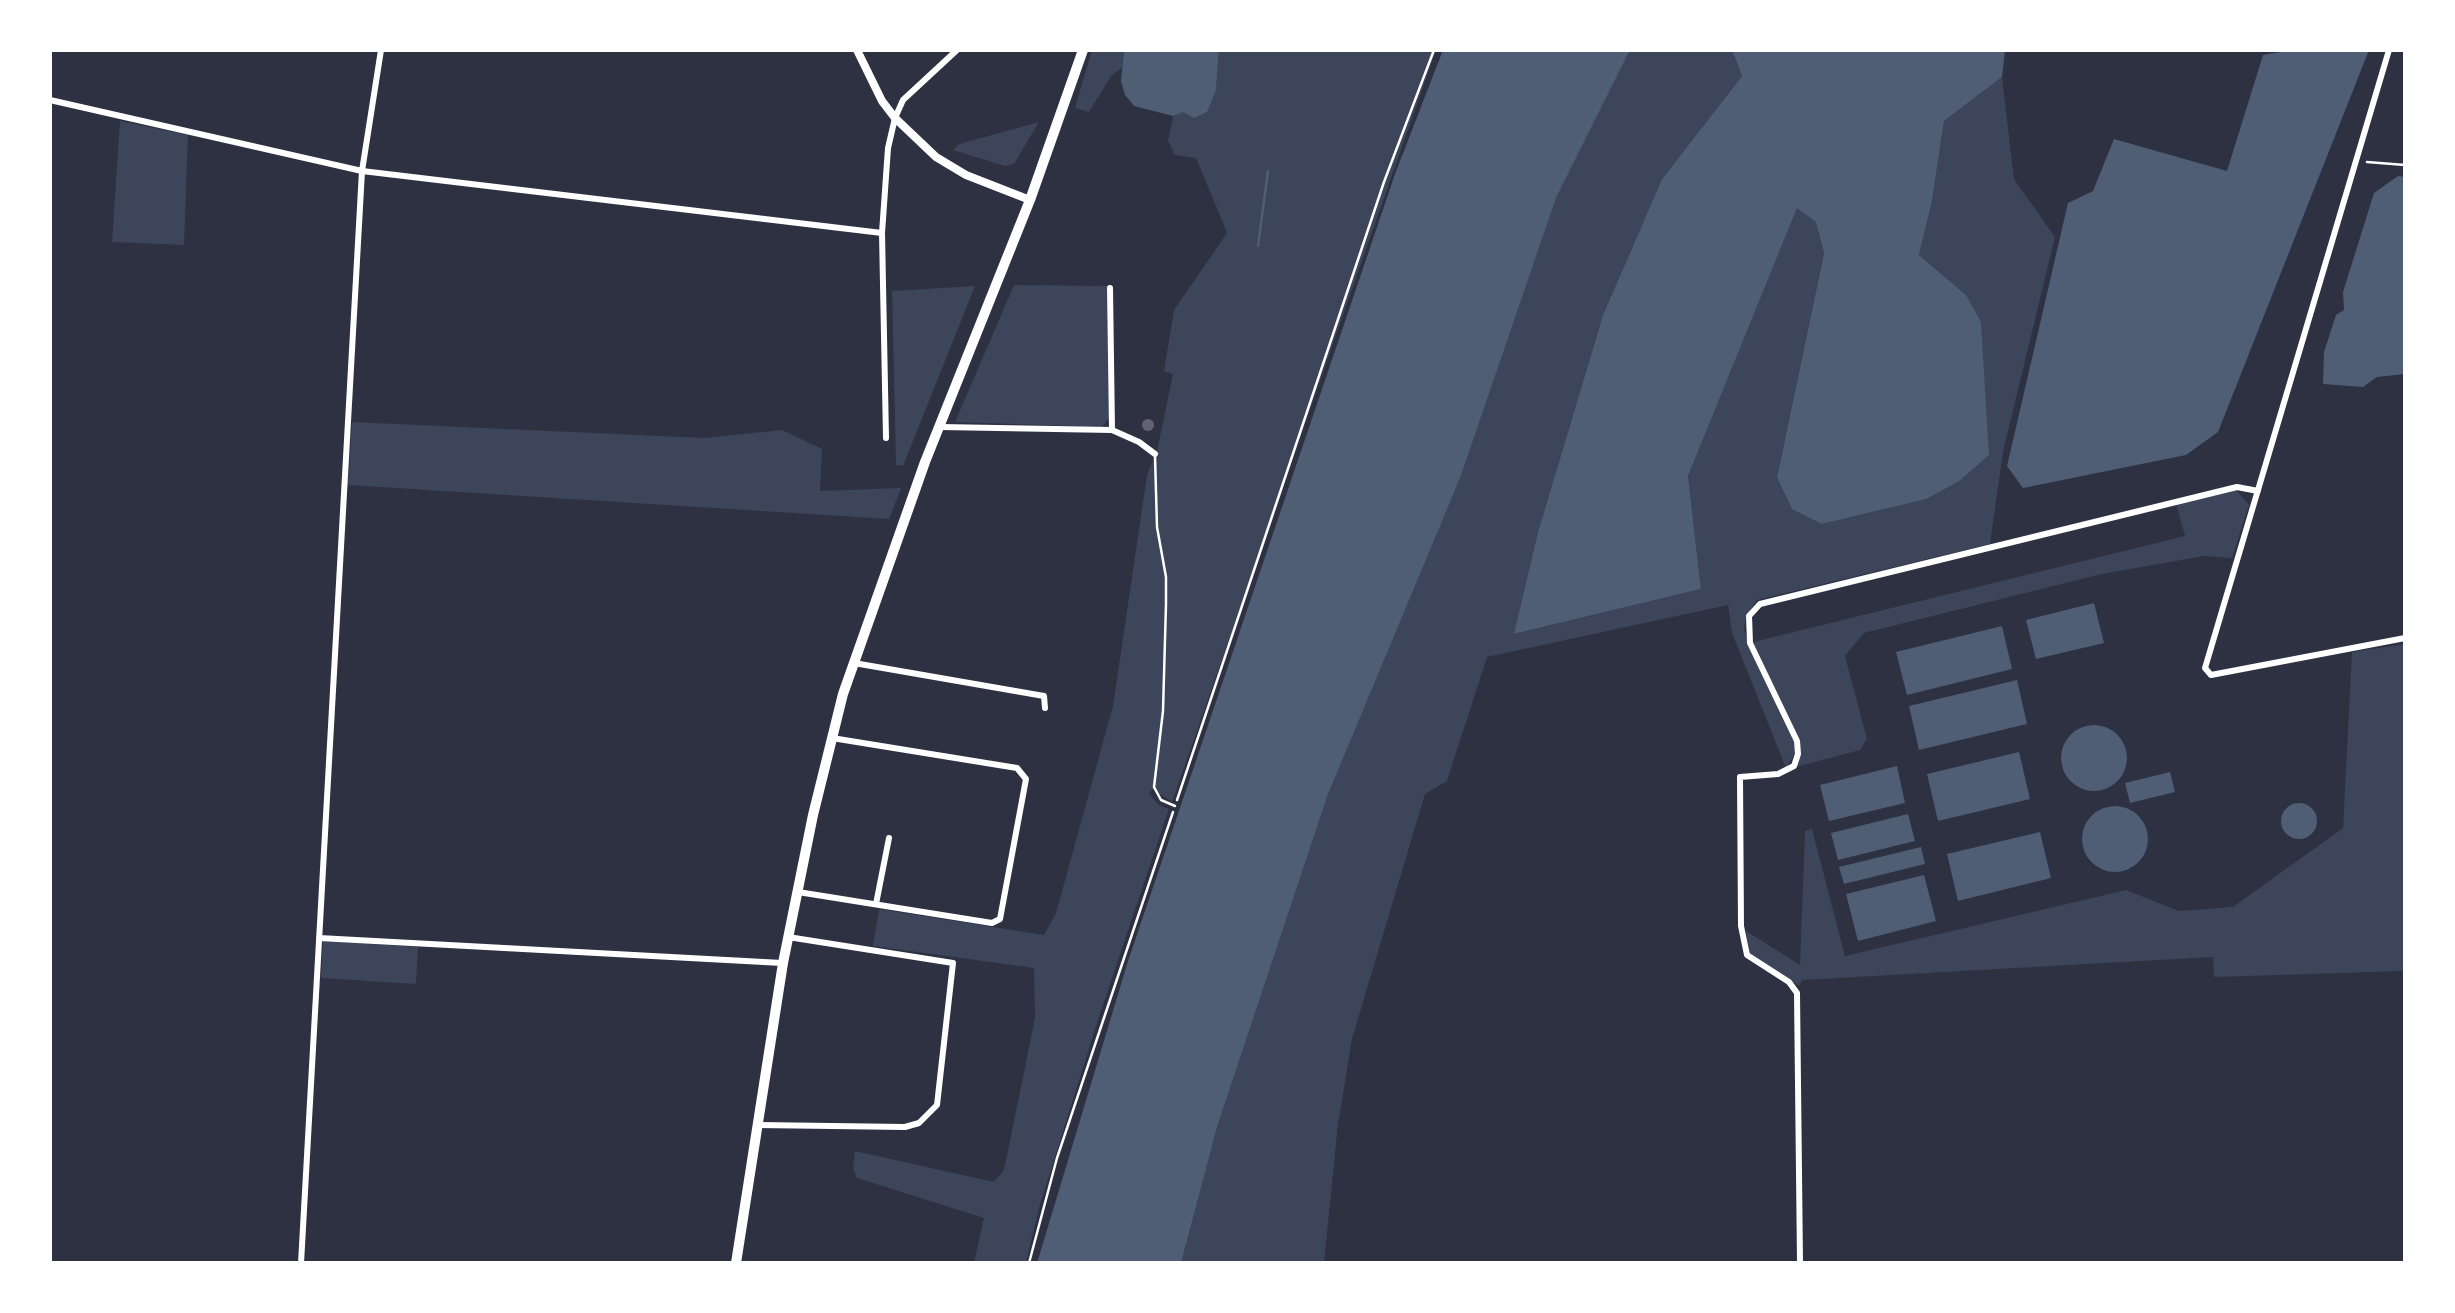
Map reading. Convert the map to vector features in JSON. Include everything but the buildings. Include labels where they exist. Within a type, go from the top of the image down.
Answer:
[{"type":"main road","points":[[736,1263],[788,937],[853,662],[939,427],[1030,200],[1083,50]]},
{"type":"street","points":[[301,1263],[362,170],[381,50]]},
{"type":"street","points":[[857,50],[894,118],[936,157],[966,175],[1030,200]]},
{"type":"street","points":[[886,438],[882,233],[888,148],[894,118],[903,100],[958,50]]},
{"type":"street","points":[[2389,50],[2205,668],[2211,675],[2405,638]]},
{"type":"street","points":[[50,100],[362,170],[882,233]]},
{"type":"street","points":[[1110,288],[1112,430]]},
{"type":"street","points":[[939,427],[1112,430],[1154,454]]},
{"type":"street","points":[[1800,1263],[1797,993],[1789,982],[1747,955],[1741,926],[1740,777],[1778,774],[1794,766],[1798,754],[1797,742],[1750,643],[1749,616],[1760,604],[2237,487],[2258,491]]},
{"type":"street","points":[[853,662],[1044,696],[1045,708]]},
{"type":"street","points":[[797,892],[997,922],[1026,780],[1017,768],[832,738]]},
{"type":"street","points":[[876,904],[889,838]]},
{"type":"street","points":[[757,1125],[905,1127],[920,1123],[937,1105],[953,964],[788,937]]},
{"type":"street","points":[[319,938],[783,963]]},
{"type":"lane","points":[[1154,454],[1156,527],[1166,577],[1163,712],[1154,787],[1161,800],[1175,806]]},
{"type":"path","points":[[1029,1263],[1063,1141],[1384,182],[1434,50]]},
{"type":"path","points":[[2357,161],[2405,165]]},
{"type":"shaded area","points":[[1092,50],[1124,50],[1122,68],[1111,76],[1089,112],[1075,108]]},
{"type":"shaded area","points":[[1124,50],[1219,50],[1216,90],[1207,112],[1194,118],[1183,112],[1173,116],[1134,106],[1121,81]]},
{"type":"shaded area","points":[[1219,50],[1436,50],[1172,802],[1152,789],[1149,794],[1169,809],[1099,1017],[1039,1208],[1026,1263],[974,1263],[984,1218],[857,1178],[853,1169],[855,1151],[994,1182],[1004,1170],[1035,1018],[1034,968],[873,946],[879,909],[1044,935],[1056,913],[1113,706],[1147,475],[1157,451],[1173,374],[1164,371],[1174,310],[1227,233],[1196,158],[1175,155],[1168,141],[1173,116],[1216,90]]},
{"type":"shaded area","points":[[1443,50],[1630,50],[1556,198],[1460,478],[1328,794],[1218,1124],[1181,1263],[1037,1263],[1128,961],[1395,174]]},
{"type":"shaded area","points":[[1630,50],[1732,50],[1742,76],[1662,179],[1603,315],[1538,532],[1515,634],[1701,589],[1688,476],[1797,207],[1816,221],[1824,253],[1777,476],[1822,524],[1925,499],[1958,482],[1966,295],[1919,255],[1944,121],[2002,77],[2014,179],[2055,237],[2003,452],[1990,544],[1757,600],[1746,616],[1744,630],[1794,741],[1795,754],[1786,768],[1732,633],[1728,605],[1487,657],[1447,781],[1425,794],[1352,1039],[1338,1124],[1324,1263],[1181,1263],[1218,1124],[1328,794],[1556,198]]},
{"type":"shaded area","points":[[1732,50],[2005,50],[2002,77],[1944,121],[1919,255],[1966,295],[1981,322],[1989,455],[1958,482],[1926,499],[1822,524],[1792,509],[1777,477],[1824,253],[1816,222],[1797,208],[1688,476],[1701,589],[1514,634],[1538,532],[1603,315],[1662,179],[1742,76]]},
{"type":"shaded area","points":[[2292,50],[2369,50],[2218,432],[2186,455],[2023,488],[2007,466],[2068,203],[2093,191],[2114,139],[2227,171],[2263,55]]},
{"type":"shaded area","points":[[120,121],[188,135],[184,245],[112,242]]},
{"type":"shaded area","points":[[1039,122],[1014,164],[1005,166],[953,150],[959,144]]},
{"type":"shaded area","points":[[2398,176],[2405,177],[2405,374],[2377,377],[2363,387],[2323,384],[2324,352],[2336,315],[2344,310],[2343,292],[2374,193]]},
{"type":"shaded area","points":[[1014,285],[1107,286],[1109,418],[1102,427],[955,422]]},
{"type":"shaded area","points":[[975,286],[903,466],[896,465],[892,291]]},
{"type":"shaded area","points":[[352,422],[704,438],[782,430],[822,449],[820,491],[901,488],[889,519],[348,485]]},
{"type":"shaded area","points":[[2236,490],[2249,505],[2232,558],[2204,556],[2102,574],[1864,633],[1845,656],[1867,739],[1860,750],[1796,767],[1800,741],[1753,642],[2185,536],[2176,504]]},
{"type":"shaded area","points":[[2094,603],[2104,643],[2036,659],[2026,620]]},
{"type":"shaded area","points":[[2002,626],[2012,669],[1907,695],[1896,652]]},
{"type":"shaded area","points":[[2405,644],[2405,971],[2214,977],[2213,957],[1802,980],[1799,986],[1749,953],[1746,931],[1800,965],[1805,831],[1812,829],[1845,956],[2126,890],[2179,911],[2233,907],[2343,828],[2352,652]]},
{"type":"shaded area","points":[[2017,680],[2027,724],[1919,750],[1909,706]]},
{"type":"shaded area","points":[[2094,725],[2107,727],[2117,735],[2125,745],[2125,771],[2117,781],[2107,789],[2094,791],[2081,789],[2071,781],[2063,771],[2061,758],[2063,745],[2071,735],[2081,727]]},
{"type":"shaded area","points":[[2019,752],[2030,799],[1938,821],[1927,774]]},
{"type":"shaded area","points":[[1897,766],[1905,803],[1829,821],[1820,785]]},
{"type":"shaded area","points":[[2170,772],[2175,792],[2130,803],[2125,783]]},
{"type":"shaded area","points":[[2299,803],[2312,808],[2317,821],[2312,834],[2299,839],[2286,834],[2281,821],[2286,808]]},
{"type":"shaded area","points":[[2115,806],[2128,808],[2138,816],[2146,826],[2146,852],[2138,862],[2128,870],[2115,872],[2102,870],[2092,862],[2084,852],[2082,839],[2084,826],[2092,816],[2102,808]]},
{"type":"shaded area","points":[[1908,814],[1915,841],[1838,860],[1831,833]]},
{"type":"shaded area","points":[[2040,832],[2051,878],[1958,901],[1947,854]]},
{"type":"shaded area","points":[[1921,847],[1925,864],[1844,884],[1839,867]]},
{"type":"shaded area","points":[[1924,875],[1936,921],[1858,941],[1846,894]]},
{"type":"shaded area","points":[[323,941],[418,947],[416,984],[321,978]]},
{"type":"waterway","points":[[1258,246],[1268,171]]}]
